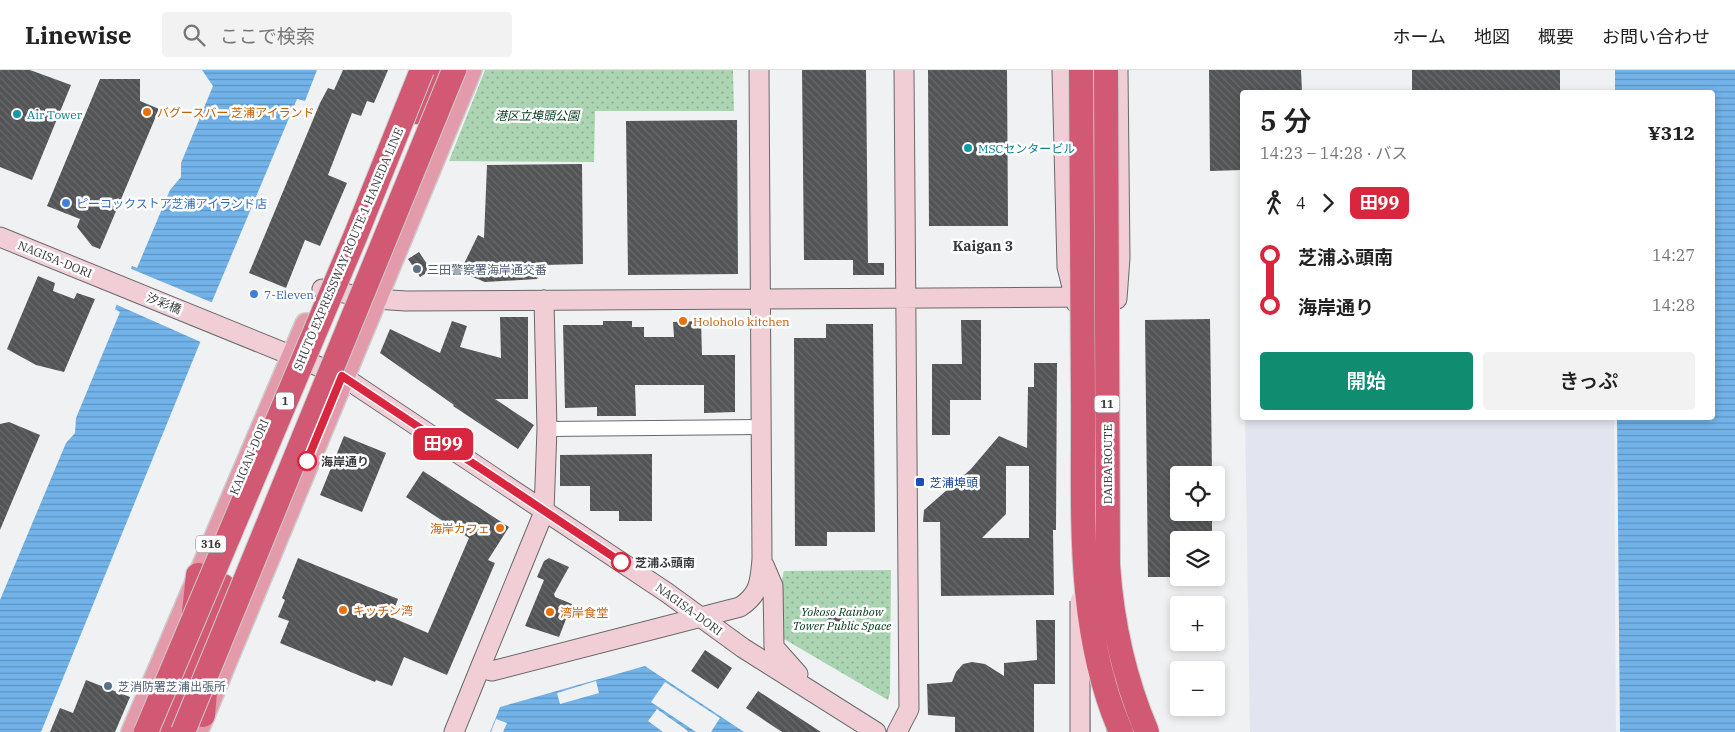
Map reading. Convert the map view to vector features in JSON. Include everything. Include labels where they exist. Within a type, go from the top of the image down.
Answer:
[{"type":"highway","name":"SHUTO EXPRESSWAY ROUTE 1 HANEDA LINE","points":[[146,732],[355,237],[422,70]]},
{"type":"highway","points":[[356,205],[415,117],[453,72]]},
{"type":"highway","points":[[200,724],[209,646],[215,612],[223,586],[367,247],[453,72]]},
{"type":"highway","points":[[183,732],[453,72]]},
{"type":"highway","name":"DAIBA ROUTE","points":[[1074,72],[1085,560],[1096,655],[1121,732]]},
{"type":"highway","name":"DAIBA ROUTE","points":[[1109,72],[1108,565],[1116,638],[1129,686],[1147,732]]},
{"type":"highway","points":[[163,732],[175,704],[186,664],[198,575]]},
{"type":"main road","name":"KAIGAN-DORI","points":[[132,732],[322,288],[411,70]]},
{"type":"main road","points":[[200,724],[375,298],[453,72]]},
{"type":"street","points":[[480,668],[492,672],[740,607],[755,595],[759,587],[762,559],[759,70]]},
{"type":"street","points":[[897,732],[909,709],[904,70]]},
{"type":"street","points":[[1074,72],[1067,267],[1076,298],[1080,732]]},
{"type":"street","points":[[1074,72],[1080,732]]},
{"type":"street","points":[[1109,72],[1120,258],[1117,296],[1121,732]]},
{"type":"street","points":[[1109,72],[1114,732]]},
{"type":"street","name":"NAGISA-DORI","points":[[0,237],[111,281]]},
{"type":"street","name":"汐彩橋","points":[[111,281],[216,324]]},
{"type":"street","points":[[322,288],[375,298],[406,301],[1076,298],[1117,296]]},
{"type":"street","points":[[454,732],[544,512],[546,429],[544,300]]},
{"type":"street","name":"NAGISA-DORI","points":[[216,324],[342,376],[666,592],[701,618],[876,732]]},
{"type":"street","points":[[546,429],[760,427]]},
{"type":"street","points":[[762,559],[772,586],[774,647],[819,696]]},
{"type":"shaded area","points":[[1245,420],[1614,420],[1616,732],[1250,732]]},
{"type":"green space","name":"港区立埠頭公園","points":[[485,70],[733,70],[734,111],[595,111],[594,162],[449,161]]},
{"type":"green space","name":"Yokoso Rainbow Tower Public Space","points":[[891,570],[890,693],[888,700],[784,639],[782,636],[780,587],[784,571]]},
{"type":"water","points":[[202,70],[317,70],[305,101],[297,99],[211,304],[215,306],[41,732],[0,732],[0,600],[66,443],[75,433],[76,418],[120,312],[115,309],[132,266],[137,268],[170,190],[181,177],[181,163],[213,86]]},
{"type":"water","points":[[1615,70],[1735,70],[1735,732],[1620,732],[1617,420],[1715,420],[1715,90],[1615,90]]},
{"type":"water","points":[[645,666],[744,732],[490,732],[500,707]]},
{"type":"pier","points":[[129,268],[218,305],[203,343],[115,304]]},
{"type":"pier","points":[[596,681],[599,693],[560,704],[557,693]]},
{"type":"pier","points":[[665,682],[720,718],[711,732],[696,732],[651,702]]},
{"type":"pier","points":[[657,709],[688,731],[663,732],[648,721]]},
{"type":"pier","points":[[496,719],[507,723],[503,732],[491,732]]},
{"type":"building","points":[[0,70],[30,70],[71,85],[32,180],[0,167]]},
{"type":"building","points":[[343,70],[388,70],[374,103],[367,101],[361,116],[352,113],[328,175],[347,183],[320,246],[305,240],[286,288],[249,273],[320,103],[328,88],[334,90]]},
{"type":"building","points":[[802,70],[866,70],[868,263],[884,263],[884,275],[853,275],[853,260],[804,260]]},
{"type":"building","name":"MSCセンタービル","points":[[928,70],[1007,70],[1008,226],[929,226]]},
{"type":"building","points":[[1209,70],[1301,70],[1302,90],[1240,90],[1240,170],[1210,171]]},
{"type":"building","points":[[1412,70],[1560,70],[1560,90],[1412,90]]},
{"type":"building","points":[[100,79],[140,79],[140,101],[159,109],[100,249],[92,246],[77,227],[80,219],[47,206]]},
{"type":"building","points":[[737,120],[738,274],[628,275],[626,121]]},
{"type":"building","points":[[582,164],[583,264],[545,265],[537,279],[485,282],[460,272],[478,235],[484,238],[487,165]]},
{"type":"building","points":[[419,252],[431,270],[420,277],[408,259]]},
{"type":"building","points":[[38,276],[55,283],[53,291],[74,299],[77,293],[95,299],[64,372],[36,365],[7,349]]},
{"type":"building","points":[[500,317],[528,317],[528,399],[495,399],[534,425],[518,449],[453,406],[380,353],[390,329],[440,353],[452,321],[467,326],[460,347],[501,358]]},
{"type":"building","points":[[1210,319],[1212,466],[1170,466],[1170,521],[1212,521],[1212,531],[1170,531],[1170,577],[1148,577],[1145,320]]},
{"type":"building","points":[[961,320],[981,320],[981,400],[950,400],[950,435],[932,435],[932,364],[962,364]]},
{"type":"building","points":[[603,321],[632,321],[632,327],[644,327],[644,337],[674,337],[673,322],[701,321],[702,355],[735,355],[735,412],[704,413],[704,385],[635,385],[636,416],[597,416],[597,407],[565,408],[563,325],[603,325]]},
{"type":"building","points":[[826,324],[873,324],[875,532],[827,532],[827,546],[795,546],[794,338],[826,338]]},
{"type":"building","points":[[1034,363],[1057,363],[1056,530],[1053,530],[1054,595],[941,596],[940,522],[923,522],[924,510],[971,469],[999,436],[1027,448],[1028,387],[1034,387]],"holes":[[[1006,466],[1029,466],[1029,538],[982,538],[1006,514]]]},
{"type":"building","points":[[9,422],[40,435],[0,530],[0,424]]},
{"type":"building","points":[[344,436],[386,453],[362,512],[320,495]]},
{"type":"building","points":[[652,454],[652,521],[619,521],[619,511],[590,511],[590,486],[560,486],[560,455]]},
{"type":"building","points":[[423,471],[509,527],[488,560],[495,563],[447,675],[404,657],[392,686],[376,680],[375,682],[280,643],[289,621],[278,617],[285,600],[282,598],[298,558],[398,599],[391,617],[428,633],[469,538],[406,497]]},
{"type":"building","points":[[549,558],[569,567],[554,594],[555,597],[572,604],[559,637],[525,626],[544,580],[537,577],[544,561]]},
{"type":"building","points":[[835,614],[841,616],[843,622],[841,628],[835,630],[829,628],[827,622],[829,616]]},
{"type":"building","points":[[1036,620],[1055,620],[1055,684],[1034,684],[1034,732],[955,732],[955,717],[928,715],[927,684],[952,682],[956,672],[963,664],[972,662],[985,664],[1004,676],[1004,663],[1037,660]]},
{"type":"building","points":[[705,650],[732,668],[718,689],[691,671]]},
{"type":"building","points":[[86,680],[130,697],[115,732],[50,732],[60,708],[73,713]]},
{"type":"building","points":[[758,691],[821,732],[782,732],[746,708]]},
{"type":"tram line","points":[[1085,70],[1090,732]]},
{"type":"tram line","points":[[1096,70],[1107,732]]},
{"type":"bus line","name":"田99","points":[[307,461],[342,376],[621,562]]},
{"type":"place","name":"バグースバー 芝浦アイランド","points":[[147,112]]},
{"type":"place","name":"Air Tower","points":[[17,114]]},
{"type":"place","name":"MSCセンタービル","points":[[968,148]]},
{"type":"place","name":"ピーコックストア芝浦アイランド店","points":[[66,203]]},
{"type":"place","name":"三田警察署海岸通交番","points":[[417,269]]},
{"type":"place","name":"7-Eleven","points":[[254,294]]},
{"type":"place","name":"Holoholo kitchen","points":[[683,321]]},
{"type":"place","name":"海岸通り","points":[[307,461]]},
{"type":"place","name":"芝浦埠頭","points":[[920,482]]},
{"type":"place","name":"海岸カフェ","points":[[500,528]]},
{"type":"place","name":"芝浦ふ頭南","points":[[621,562]]},
{"type":"place","name":"キッチン湾","points":[[343,610]]},
{"type":"place","name":"湾岸食堂","points":[[550,612]]},
{"type":"place","name":"芝消防署芝浦出張所","points":[[108,686]]},
{"type":"district","name":"Kaigan 3","points":[[983,246]]}]
